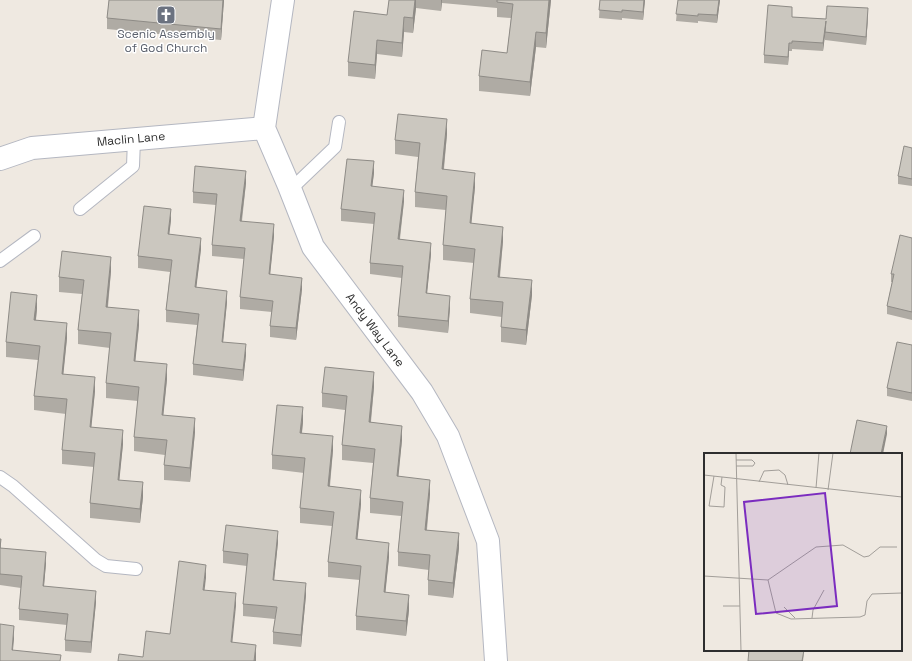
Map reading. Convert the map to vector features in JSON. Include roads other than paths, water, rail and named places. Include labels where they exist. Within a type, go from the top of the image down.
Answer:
[{"type":"street","points":[[264,128],[283,0]]},
{"type":"street","name":"Maclin Lane","points":[[0,159],[32,148],[264,128]]},
{"type":"street","name":"Andy Way Lane","points":[[264,128],[313,247],[422,392],[448,436],[488,541],[496,661]]},
{"type":"lane","points":[[290,189],[334,148],[339,122]]},
{"type":"lane","points":[[80,209],[133,166],[134,139]]},
{"type":"lane","points":[[0,261],[34,236]]},
{"type":"lane","points":[[0,477],[14,486],[96,560],[106,566],[136,569]]},
{"type":"place","name":"Scenic Assembly of God Church","points":[[166,15]]}]
